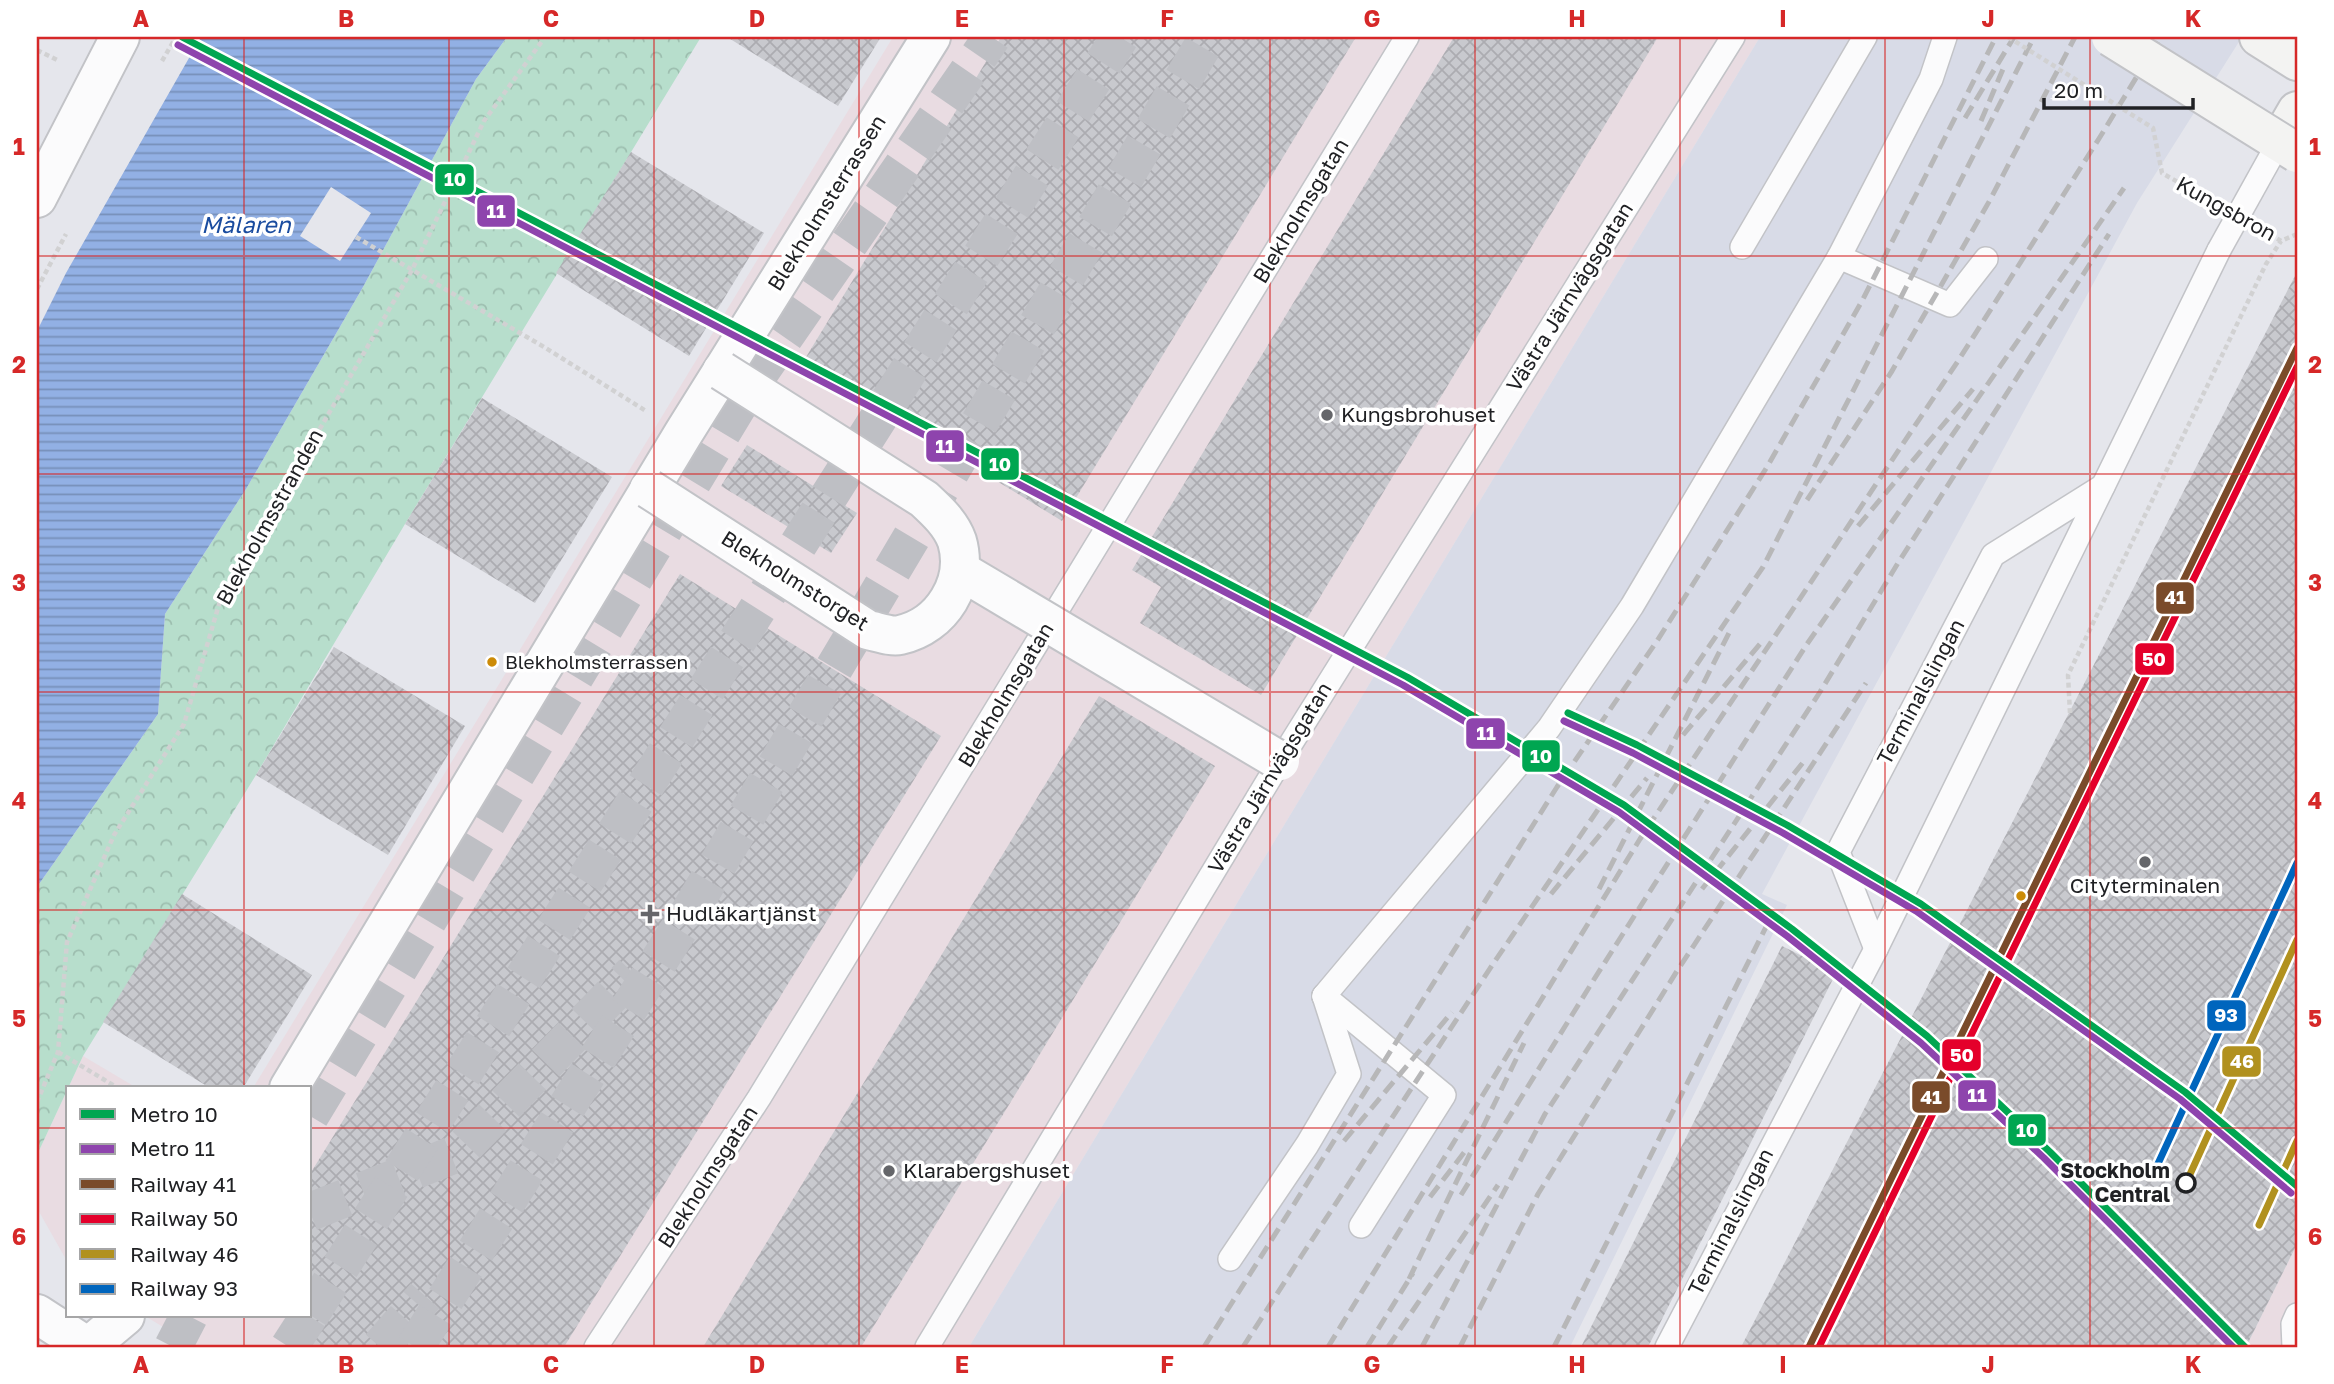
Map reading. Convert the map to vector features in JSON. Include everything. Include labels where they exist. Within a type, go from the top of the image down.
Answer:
[{"type":"main road","points":[[2111,37],[2291,135]]},
{"type":"main road","points":[[2259,37],[2297,61]]},
{"type":"street","points":[[37,198],[120,37]]},
{"type":"street","name":"Blekholmsterrassen","points":[[290,1086],[649,489],[931,37]]},
{"type":"street","points":[[722,371],[924,499],[943,517],[956,540],[961,571],[1280,761]]},
{"type":"street","name":"Blekholmstorget","points":[[649,489],[868,630],[897,636],[922,627],[940,612],[953,593],[961,571]]},
{"type":"street","points":[[37,1314],[88,1347],[123,1318]]},
{"type":"lane","name":"Blekholmsgatan","points":[[596,1347],[759,1098],[1407,37]]},
{"type":"lane","name":"Västra Järnvägsgatan","points":[[927,1347],[1280,761],[1733,37]]},
{"type":"lane","points":[[1742,247],[1865,37]]},
{"type":"lane","points":[[1324,996],[1549,728],[1632,606],[1839,257],[1931,79],[1945,37]]},
{"type":"lane","name":"Terminalslingan","points":[[1667,1347],[1876,949],[2219,250],[2291,135]]},
{"type":"lane","points":[[1839,257],[1950,305],[1986,259]]},
{"type":"lane","name":"Terminalslingan","points":[[1876,949],[1838,852],[1993,555],[2103,486]]},
{"type":"lane","points":[[1324,996],[1444,1095],[1361,1226]]},
{"type":"lane","points":[[1230,1259],[1307,1145],[1349,1074],[1324,996]]},
{"type":"lane","points":[[2294,1347],[2292,1324],[2297,1315]]},
{"type":"path","name":"Blekholmsstranden","points":[[37,1102],[58,1052],[67,942],[114,835],[184,724],[220,601],[412,270],[484,121],[545,37]]},
{"type":"path","name":"Kungsbron","points":[[2008,37],[2153,128],[2162,173],[2281,241],[2297,234]]},
{"type":"path","points":[[356,237],[626,398]]},
{"type":"path","points":[[2070,713],[2068,675],[2266,264],[2281,241]]},
{"type":"path","points":[[58,1052],[115,1086]]},
{"type":"shaded area","points":[[893,37],[1760,37],[969,1347],[196,1347],[148,1318],[312,1318],[312,1086],[254,1086]]},
{"type":"shaded area","points":[[1760,37],[2242,37],[2137,203],[1762,894],[1787,905],[1570,1347],[969,1347]]},
{"type":"shaded area","points":[[83,1056],[134,1086],[69,1086]]},
{"type":"shaded area","points":[[66,1092],[66,1259],[37,1208],[37,1155]]},
{"type":"shaded area","points":[[2297,1244],[2297,1347],[2246,1347]]},
{"type":"green space","points":[[507,37],[701,37],[256,775],[83,1056],[69,1086],[66,1086],[66,1093],[37,1155],[37,887],[158,714],[165,614],[246,489],[363,287],[476,79]]},
{"type":"water","name":"Mälaren","points":[[201,37],[507,37],[476,79],[363,287],[246,489],[165,614],[158,714],[37,887],[37,331],[66,273]]},
{"type":"pier","points":[[331,187],[371,213],[340,261],[300,236]]},
{"type":"building","points":[[727,37],[881,37],[838,106]]},
{"type":"building","points":[[1001,37],[1356,37],[1062,521],[803,362]]},
{"type":"building","name":"Kungsbrohuset","points":[[1454,37],[1658,37],[1261,695],[1140,623],[1161,587],[1132,570]]},
{"type":"building","points":[[631,152],[764,233],[689,356],[556,273]]},
{"type":"building","name":"Cityterminalen","points":[[2297,272],[2297,1244],[2246,1347],[1741,1347]]},
{"type":"building","points":[[482,398],[612,477],[535,603],[405,524]]},
{"type":"building","points":[[747,445],[857,513],[831,553],[721,486]]},
{"type":"building","points":[[680,574],[941,736],[564,1347],[310,1347],[312,1171]]},
{"type":"building","points":[[334,647],[465,726],[388,855],[256,775]]},
{"type":"building","name":"Klarabergshuset","points":[[1099,696],[1215,766],[1076,995],[861,1347],[703,1347]]},
{"type":"building","points":[[182,894],[312,975],[244,1086],[207,1086],[103,1022]]},
{"type":"building","points":[[1782,946],[1836,973],[1648,1347],[1581,1347]]},
{"type":"tunnel","points":[[312,1113],[747,391],[992,37]]},
{"type":"tunnel","points":[[312,1312],[1120,37]]},
{"type":"tunnel","points":[[415,1347],[686,918],[1208,37]]},
{"type":"tunnel","points":[[312,1211],[458,1153],[633,973]]},
{"type":"tunnel","points":[[380,1347],[425,1296]]},
{"type":"tunnel","points":[[173,1347],[188,1318]]},
{"type":"tunnel","points":[[289,1347],[308,1318]]},
{"type":"railway","points":[[1204,1347],[1557,787],[1657,641],[1767,467],[1862,301],[1996,37]]},
{"type":"railway","points":[[1965,118],[2014,37]]},
{"type":"railway","points":[[1243,1347],[1493,964],[1763,567],[2034,37]]},
{"type":"railway","points":[[1807,500],[1892,371],[1990,200],[2075,37]]},
{"type":"railway","points":[[1328,1347],[1640,839],[1958,361],[2161,37]]},
{"type":"railway","points":[[1981,121],[2003,69]]},
{"type":"railway","points":[[1461,1195],[1807,644],[2124,188]]},
{"type":"railway","points":[[1422,1347],[1545,1114],[1820,692],[1898,563],[2109,234]]},
{"type":"railway","points":[[1858,526],[1973,389]]},
{"type":"railway","points":[[1599,889],[1732,627]]},
{"type":"railway","points":[[1683,735],[1760,644]]},
{"type":"railway","points":[[1460,1347],[1538,1194],[1677,971],[1866,683]]},
{"type":"railway","points":[[1702,889],[1805,760]]},
{"type":"railway","points":[[1551,894],[1647,778]]},
{"type":"railway","points":[[1554,1347],[1770,919]]},
{"type":"railway","points":[[1344,1141],[1452,1012]]},
{"type":"railway","points":[[1409,1279],[1524,1043]]},
{"type":"railway","points":[[1430,1197],[1466,1150]]},
{"type":"railway","points":[[1388,1347],[1498,1185]]},
{"type":"railway","points":[[1367,1347],[1413,1273]]},
{"type":"metro line","name":"10","points":[[182,37],[1407,677],[1624,805],[1792,929],[1927,1036],[2050,1152],[2245,1347]]},
{"type":"metro line","name":"11","points":[[178,45],[1403,685],[1619,812],[1787,936],[1921,1043],[2044,1158],[2233,1347]]},
{"type":"metro line","name":"10","points":[[1568,713],[1637,745],[1787,825],[1921,904],[2185,1092],[2297,1186]]},
{"type":"metro line","name":"11","points":[[1564,721],[1633,753],[1783,833],[1916,911],[2180,1099],[2291,1193]]},
{"type":"rail line","name":"41","points":[[1809,1347],[2297,348]]},
{"type":"rail line","name":"50","points":[[1819,1347],[2297,367]]},
{"type":"rail line","name":"93","points":[[2156,1168],[2297,863]]},
{"type":"rail line","name":"46","points":[[2186,1183],[2297,940]]},
{"type":"rail line","name":"46","points":[[2259,1225],[2297,1141]]},
{"type":"place","name":"Kungsbrohuset","points":[[1327,415]]},
{"type":"place","name":"Blekholmsterrassen","points":[[492,662]]},
{"type":"place","name":"Cityterminalen","points":[[2145,862]]},
{"type":"place","name":"Hudläkartjänst","points":[[650,914]]},
{"type":"place","name":"Klarabergshuset","points":[[889,1171]]},
{"type":"place","name":"Stockholm Central","points":[[2186,1183]]}]
